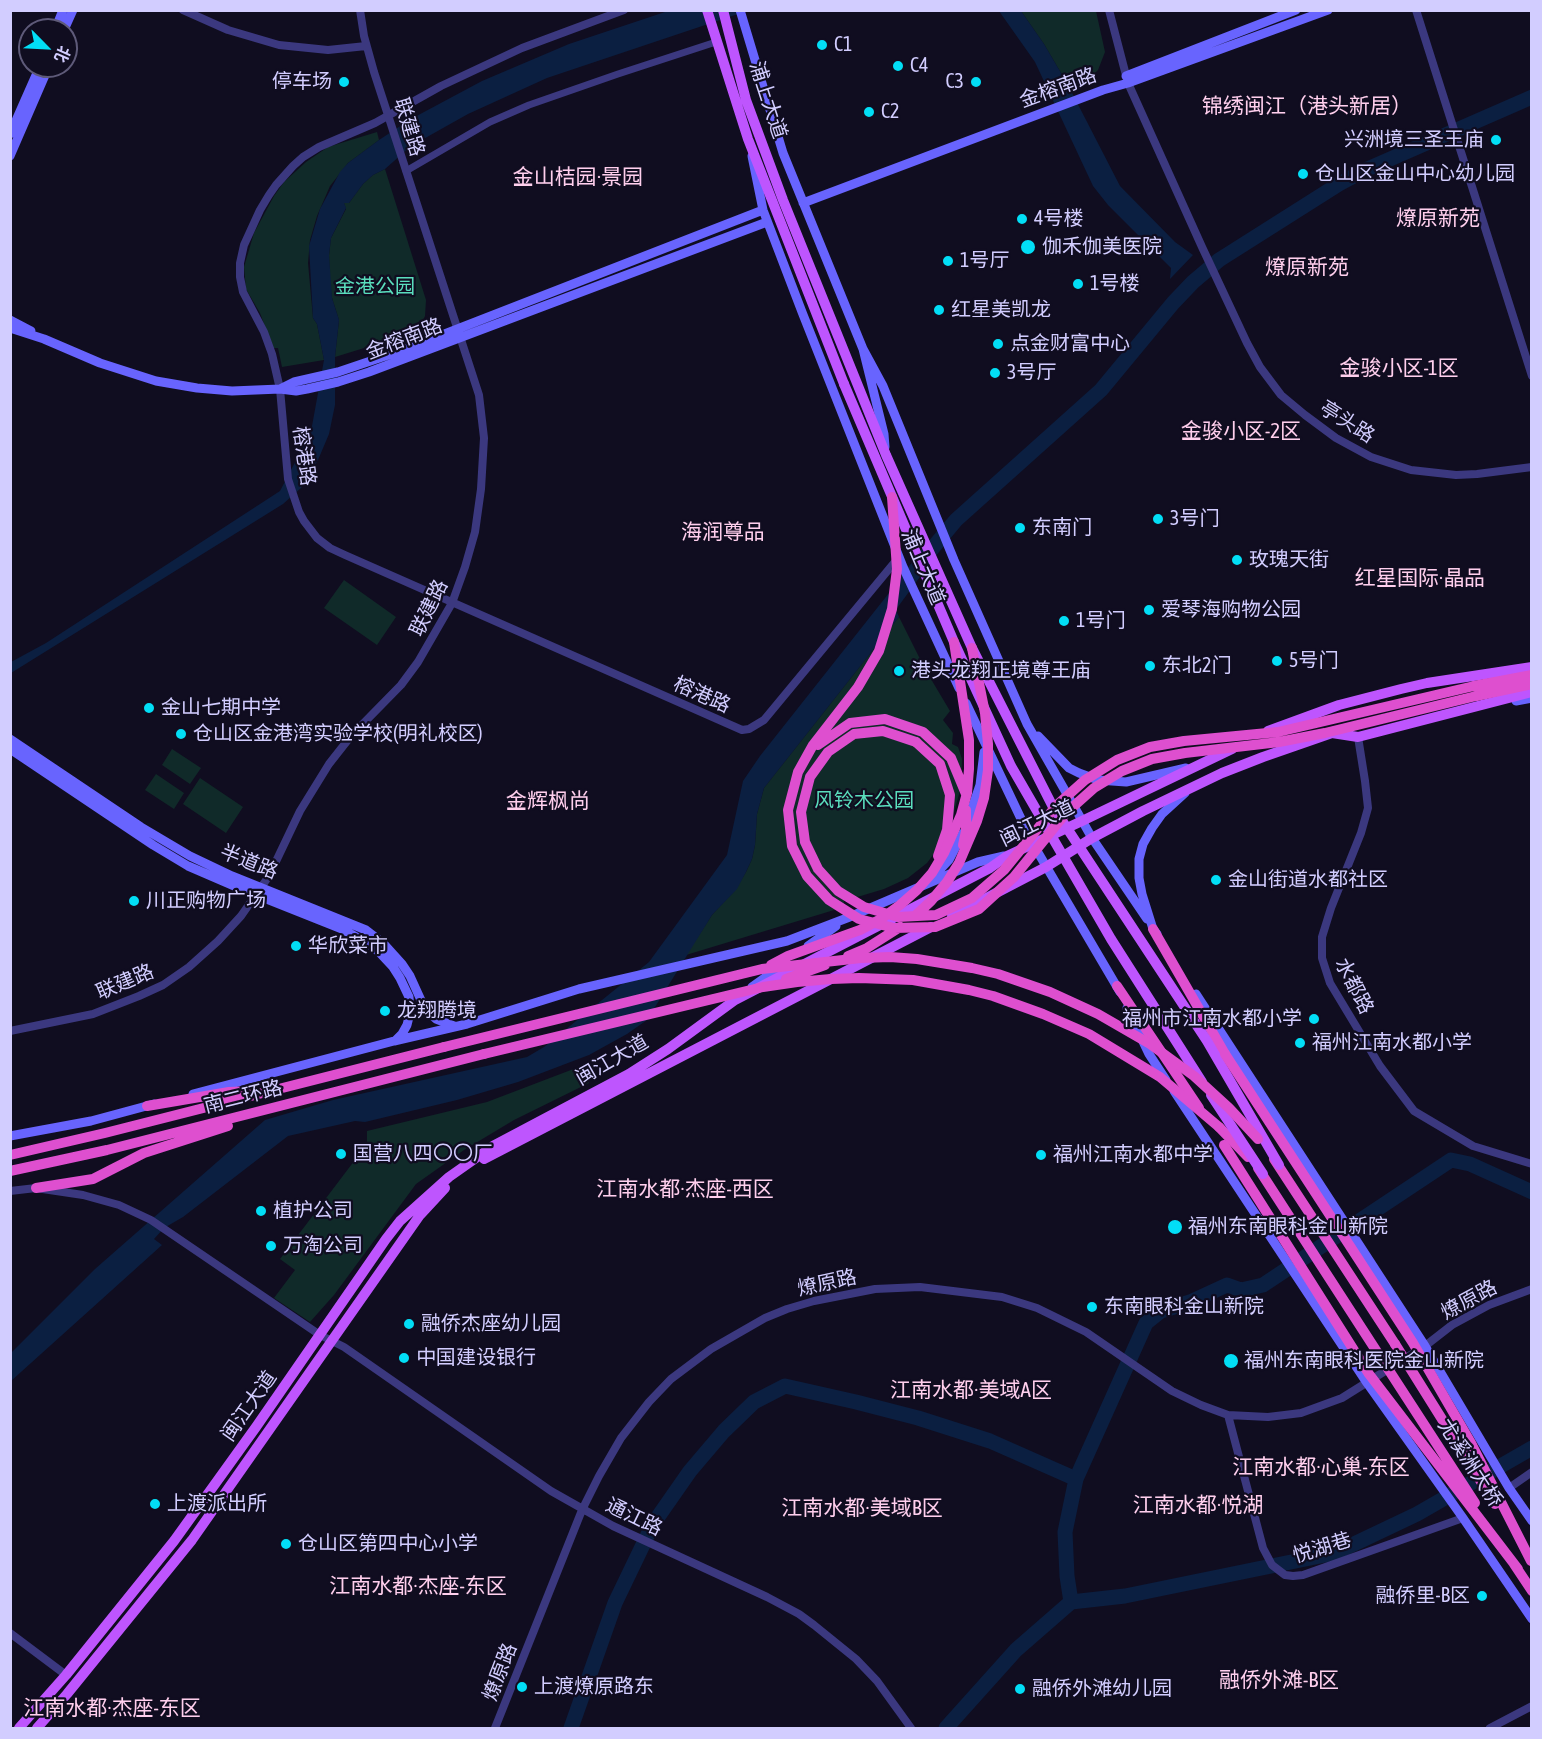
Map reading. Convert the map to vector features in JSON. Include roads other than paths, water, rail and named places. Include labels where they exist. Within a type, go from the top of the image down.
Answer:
[{"type":"highway","points":[[892,497],[897,569],[892,609],[879,651],[858,687],[813,745],[798,772],[788,810],[792,846],[807,876],[829,900],[859,918],[894,928],[935,927],[979,909],[1014,877],[1066,813],[1094,788],[1122,771],[1152,759],[1279,742],[1325,733],[1532,675]]},
{"type":"highway","points":[[762,969],[788,956],[860,930],[881,919],[900,906],[932,873],[944,854],[961,815],[967,793],[969,769],[969,740],[954,642]]},
{"type":"highway","points":[[763,987],[839,960],[893,933],[931,901],[959,863],[977,821],[984,798],[988,770],[985,713],[972,648]]},
{"type":"highway","points":[[932,873],[947,830],[950,795],[940,764],[916,742],[883,731],[854,734],[828,752],[810,777],[801,812],[805,842],[818,869],[838,891],[864,908],[898,916],[936,915],[972,898],[1004,870],[1058,806],[1085,780],[1117,760],[1150,747],[1184,741],[1278,732],[1475,691],[1532,684]]},
{"type":"highway","points":[[798,772],[819,743],[850,723],[885,719],[923,732],[951,758],[966,793],[966,831],[959,863]]},
{"type":"highway","points":[[1153,928],[1225,1054],[1413,1342],[1471,1443],[1531,1562]]},
{"type":"highway","name":"尤溪洲大桥","points":[[762,969],[890,957],[917,959],[998,974],[1050,992],[1090,1010],[1123,1028],[1194,1076],[1229,1108],[1279,1165],[1395,1344],[1531,1562]]},
{"type":"highway","name":"南二环路","points":[[10,1155],[762,969]]},
{"type":"highway","name":"尤溪洲大桥","points":[[763,987],[797,981],[849,978],[912,980],[969,990],[1043,1014],[1089,1034],[1160,1077],[1219,1127],[1263,1174],[1532,1591]]},
{"type":"highway","points":[[1117,986],[1224,1145],[1369,1374],[1518,1569]]},
{"type":"highway","name":"南二环路","points":[[10,1171],[107,1150],[484,1054],[763,987]]},
{"type":"highway","points":[[147,1106],[229,1092],[279,1089]]},
{"type":"highway","points":[[36,1188],[93,1179],[144,1153],[282,1106]]},
{"type":"main road","name":"浦上大道","points":[[707,10],[748,139],[844,384],[954,642],[1011,766],[1106,928],[1190,1064],[1263,1174]]},
{"type":"main road","name":"浦上大道","points":[[723,10],[746,100],[783,200],[886,455],[972,648],[1053,807],[1207,1041],[1279,1165]]},
{"type":"main road","points":[[740,10],[783,153],[863,349],[884,434],[886,455]]},
{"type":"main road","name":"金榕南路","points":[[803,203],[1103,90],[1296,10]]},
{"type":"main road","name":"金榕南路","points":[[1127,80],[1328,10]]},
{"type":"main road","points":[[10,134],[35,78]]},
{"type":"main road","points":[[10,156],[44,78]]},
{"type":"main road","name":"浦上大道","points":[[748,139],[767,222],[903,567],[1033,844],[1117,986],[1149,1054],[1367,1383],[1464,1518],[1532,1619]]},
{"type":"main road","points":[[459,333],[763,210]]},
{"type":"main road","name":"金榕南路","points":[[10,328],[156,381],[231,391],[296,391],[338,382],[459,333],[767,222]]},
{"type":"main road","name":"金榕南路","points":[[10,320],[44,339]]},
{"type":"main road","name":"浦上大道","points":[[863,349],[883,386],[954,560],[1027,724],[1092,838],[1153,928]]},
{"type":"main road","points":[[1427,683],[1532,662]]},
{"type":"main road","name":"闽江大道","points":[[19,1728],[66,1675],[174,1541],[400,1221],[449,1177],[493,1146],[629,1074],[735,1000],[990,868],[1007,856],[1275,728],[1339,705],[1427,683],[1532,667]]},
{"type":"main road","name":"闽江大道","points":[[37,1728],[192,1540],[420,1215],[451,1182],[489,1156],[1046,867],[1092,838],[1191,788],[1253,761],[1332,733],[1358,737],[1532,692]]},
{"type":"main road","points":[[1432,719],[1532,698]]},
{"type":"main road","points":[[1027,724],[1069,768],[1098,780],[1133,781],[1203,764]]},
{"type":"main road","name":"半道路","points":[[10,739],[172,846],[368,943],[400,978],[410,1003],[407,1025],[394,1041]]},
{"type":"main road","points":[[925,885],[949,860],[966,828],[980,785],[985,744]]},
{"type":"main road","name":"半道路","points":[[10,749],[165,853],[196,870],[359,927],[378,938],[407,970],[425,1009],[441,1022],[456,1027]]},
{"type":"main road","points":[[1191,788],[1162,814],[1143,844],[1139,859],[1139,878],[1153,928],[1425,1346],[1509,1488],[1532,1521]]},
{"type":"main road","points":[[10,1136],[91,1121],[394,1041],[456,1027],[579,989],[787,941],[978,862],[1007,856]]},
{"type":"main road","points":[[735,1000],[847,918]]},
{"type":"street","points":[[183,10],[228,30],[279,45],[328,50],[366,46]]},
{"type":"street","name":"联建路","points":[[10,1031],[93,1014],[139,996],[163,985],[209,950],[241,916],[259,891],[274,866],[300,811],[344,744],[386,702],[427,650],[452,603],[465,567],[475,532],[484,452],[479,394],[366,46],[360,10]]},
{"type":"street","name":"榕港路","points":[[624,10],[522,48],[441,86],[350,135],[319,147],[303,157],[269,195],[244,245],[240,262],[241,286],[269,345],[280,390],[286,467],[290,489],[299,512],[312,532],[323,543],[345,555],[742,730],[749,729],[764,720],[899,557]]},
{"type":"street","points":[[1109,10],[1127,80]]},
{"type":"street","points":[[1416,10],[1532,376]]},
{"type":"street","points":[[406,171],[490,122],[529,105],[716,42]]},
{"type":"street","name":"亭头路","points":[[1127,80],[1247,343],[1260,367],[1281,395],[1336,438],[1371,457],[1412,470],[1429,473],[1477,474],[1532,467]]},
{"type":"street","name":"水都路","points":[[1358,737],[1368,808],[1361,833],[1322,937],[1322,958],[1330,983],[1380,1066],[1414,1111],[1473,1146],[1532,1164]]},
{"type":"street","name":"通江路","points":[[10,1191],[36,1188],[95,1197],[129,1209],[151,1220],[582,1510],[777,1602],[814,1625],[856,1659],[877,1681],[911,1728]]},
{"type":"street","name":"燎原路","points":[[495,1728],[582,1510],[598,1476],[621,1438],[659,1390],[700,1356],[765,1318],[799,1305],[849,1293],[891,1288],[920,1287],[1002,1297],[1036,1308],[1086,1332],[1183,1397],[1228,1415],[1268,1417],[1301,1413],[1329,1404],[1425,1346],[1452,1325],[1489,1305],[1532,1289]]},
{"type":"street","name":"悦湖巷","points":[[1228,1415],[1263,1548],[1278,1570],[1286,1575],[1303,1575],[1464,1518]]},
{"type":"street","points":[[1509,1488],[1532,1472]]},
{"type":"street","points":[[10,1633],[66,1675]]},
{"type":"street","points":[[1490,1728],[1532,1706]]},
{"type":"water","points":[[668,11],[747,11],[547,78],[468,114],[411,146],[385,169],[373,175],[363,184],[349,203],[344,203],[346,208],[331,238],[329,255],[332,298],[339,320],[335,357],[335,405],[329,434],[318,460],[301,488],[283,504],[11,673],[11,662],[46,643],[280,491],[312,426],[324,360],[317,324],[313,318],[309,246],[320,209],[340,172],[348,163],[411,119],[482,81],[569,44]]},
{"type":"water","points":[[999,11],[1021,11],[1068,85],[1120,186],[1175,242],[1193,255],[1170,279],[1171,268],[1108,205],[1093,186],[1035,62]]},
{"type":"water","points":[[889,593],[899,617],[764,788],[757,814],[752,859],[746,872],[737,889],[712,915],[647,1020],[589,1055],[518,1082],[457,1100],[365,1122],[355,1121],[288,1136],[183,1217],[164,1228],[154,1239],[162,1245],[11,1381],[11,1353],[95,1269],[265,1120],[333,1100],[527,1057],[544,1047],[649,962],[727,855],[743,781],[760,756]]},
{"type":"waterway","points":[[887,609],[956,520],[1101,390],[1173,303],[1219,260],[1365,170],[1532,97]]},
{"type":"waterway","points":[[1071,1602],[1065,1532],[1076,1479],[1146,1323],[1161,1311],[1190,1302],[1227,1285],[1241,1290],[1263,1285],[1451,1160],[1470,1164],[1532,1192]]},
{"type":"waterway","points":[[571,1728],[615,1603],[653,1524],[690,1471],[724,1431],[754,1402],[785,1386],[918,1418],[990,1441],[1076,1479]]},
{"type":"waterway","points":[[946,1728],[1016,1650],[1071,1602],[1125,1596],[1335,1553],[1417,1514],[1532,1448]]},
{"type":"place","name":"C1","points":[[822,45]]},
{"type":"place","name":"C4","points":[[898,66]]},
{"type":"place","name":"停车场","points":[[344,82]]},
{"type":"place","name":"C3","points":[[976,82]]},
{"type":"place","name":"C2","points":[[869,112]]},
{"type":"place","name":"兴洲境三圣王庙","points":[[1496,140]]},
{"type":"place","name":"仓山区金山中心幼儿园","points":[[1303,174]]},
{"type":"place","name":"4号楼","points":[[1022,219]]},
{"type":"place","name":"伽禾伽美医院","points":[[1028,247]]},
{"type":"place","name":"1号厅","points":[[948,261]]},
{"type":"place","name":"1号楼","points":[[1078,284]]},
{"type":"place","name":"红星美凯龙","points":[[939,310]]},
{"type":"place","name":"点金财富中心","points":[[998,344]]},
{"type":"place","name":"3号厅","points":[[995,373]]},
{"type":"place","name":"3号门","points":[[1158,519]]},
{"type":"place","name":"东南门","points":[[1020,528]]},
{"type":"place","name":"玫瑰天街","points":[[1237,560]]},
{"type":"place","name":"爱琴海购物公园","points":[[1149,610]]},
{"type":"place","name":"1号门","points":[[1064,621]]},
{"type":"place","name":"5号门","points":[[1277,661]]},
{"type":"place","name":"东北2门","points":[[1150,666]]},
{"type":"place","name":"港头龙翔正境尊王庙","points":[[899,671]]},
{"type":"place","name":"金山七期中学","points":[[149,708]]},
{"type":"place","name":"仓山区金港湾实验学校(明礼校区)","points":[[181,734]]},
{"type":"place","name":"金山街道水都社区","points":[[1216,880]]},
{"type":"place","name":"川正购物广场","points":[[134,901]]},
{"type":"place","name":"华欣菜市","points":[[296,946]]},
{"type":"place","name":"龙翔腾境","points":[[385,1011]]},
{"type":"place","name":"福州市江南水都小学","points":[[1314,1019]]},
{"type":"place","name":"福州江南水都小学","points":[[1300,1043]]},
{"type":"place","name":"国营八四〇〇厂","points":[[341,1154]]},
{"type":"place","name":"福州江南水都中学","points":[[1041,1155]]},
{"type":"place","name":"植护公司","points":[[261,1211]]},
{"type":"place","name":"福州东南眼科金山新院","points":[[1175,1227]]},
{"type":"place","name":"万淘公司","points":[[271,1246]]},
{"type":"place","name":"东南眼科金山新院","points":[[1092,1307]]},
{"type":"place","name":"融侨杰座幼儿园","points":[[409,1324]]},
{"type":"place","name":"中国建设银行","points":[[404,1358]]},
{"type":"place","name":"福州东南眼科医院金山新院","points":[[1231,1361]]},
{"type":"place","name":"上渡派出所","points":[[155,1504]]},
{"type":"place","name":"仓山区第四中心小学","points":[[286,1544]]},
{"type":"place","name":"融侨里-B区","points":[[1482,1596]]},
{"type":"place","name":"上渡燎原路东","points":[[522,1687]]},
{"type":"place","name":"融侨外滩幼儿园","points":[[1020,1689]]},
{"type":"district","name":"锦绣闽江（港头新居）","points":[[1307,106]]},
{"type":"district","name":"金山桔园·景园","points":[[578,177]]},
{"type":"district","name":"燎原新苑","points":[[1438,218]]},
{"type":"district","name":"燎原新苑","points":[[1307,267]]},
{"type":"district","name":"金骏小区-1区","points":[[1399,368]]},
{"type":"district","name":"金骏小区-2区","points":[[1241,431]]},
{"type":"district","name":"海润尊品","points":[[723,532]]},
{"type":"district","name":"红星国际·晶品","points":[[1420,578]]},
{"type":"district","name":"金辉枫尚","points":[[548,801]]},
{"type":"district","name":"江南水都·杰座-西区","points":[[685,1189]]},
{"type":"district","name":"江南水都·美域A区","points":[[971,1390]]},
{"type":"district","name":"江南水都·心巢-东区","points":[[1321,1467]]},
{"type":"district","name":"江南水都·悦湖","points":[[1198,1505]]},
{"type":"district","name":"江南水都·美域B区","points":[[862,1508]]},
{"type":"district","name":"江南水都·杰座-东区","points":[[418,1586]]},
{"type":"district","name":"融侨外滩-B区","points":[[1279,1680]]},
{"type":"district","name":"江南水都·杰座-东区","points":[[112,1708]]},
{"type":"park label","name":"金港公园","points":[[375,287]]},
{"type":"park label","name":"风铃木公园","points":[[864,801]]}]
